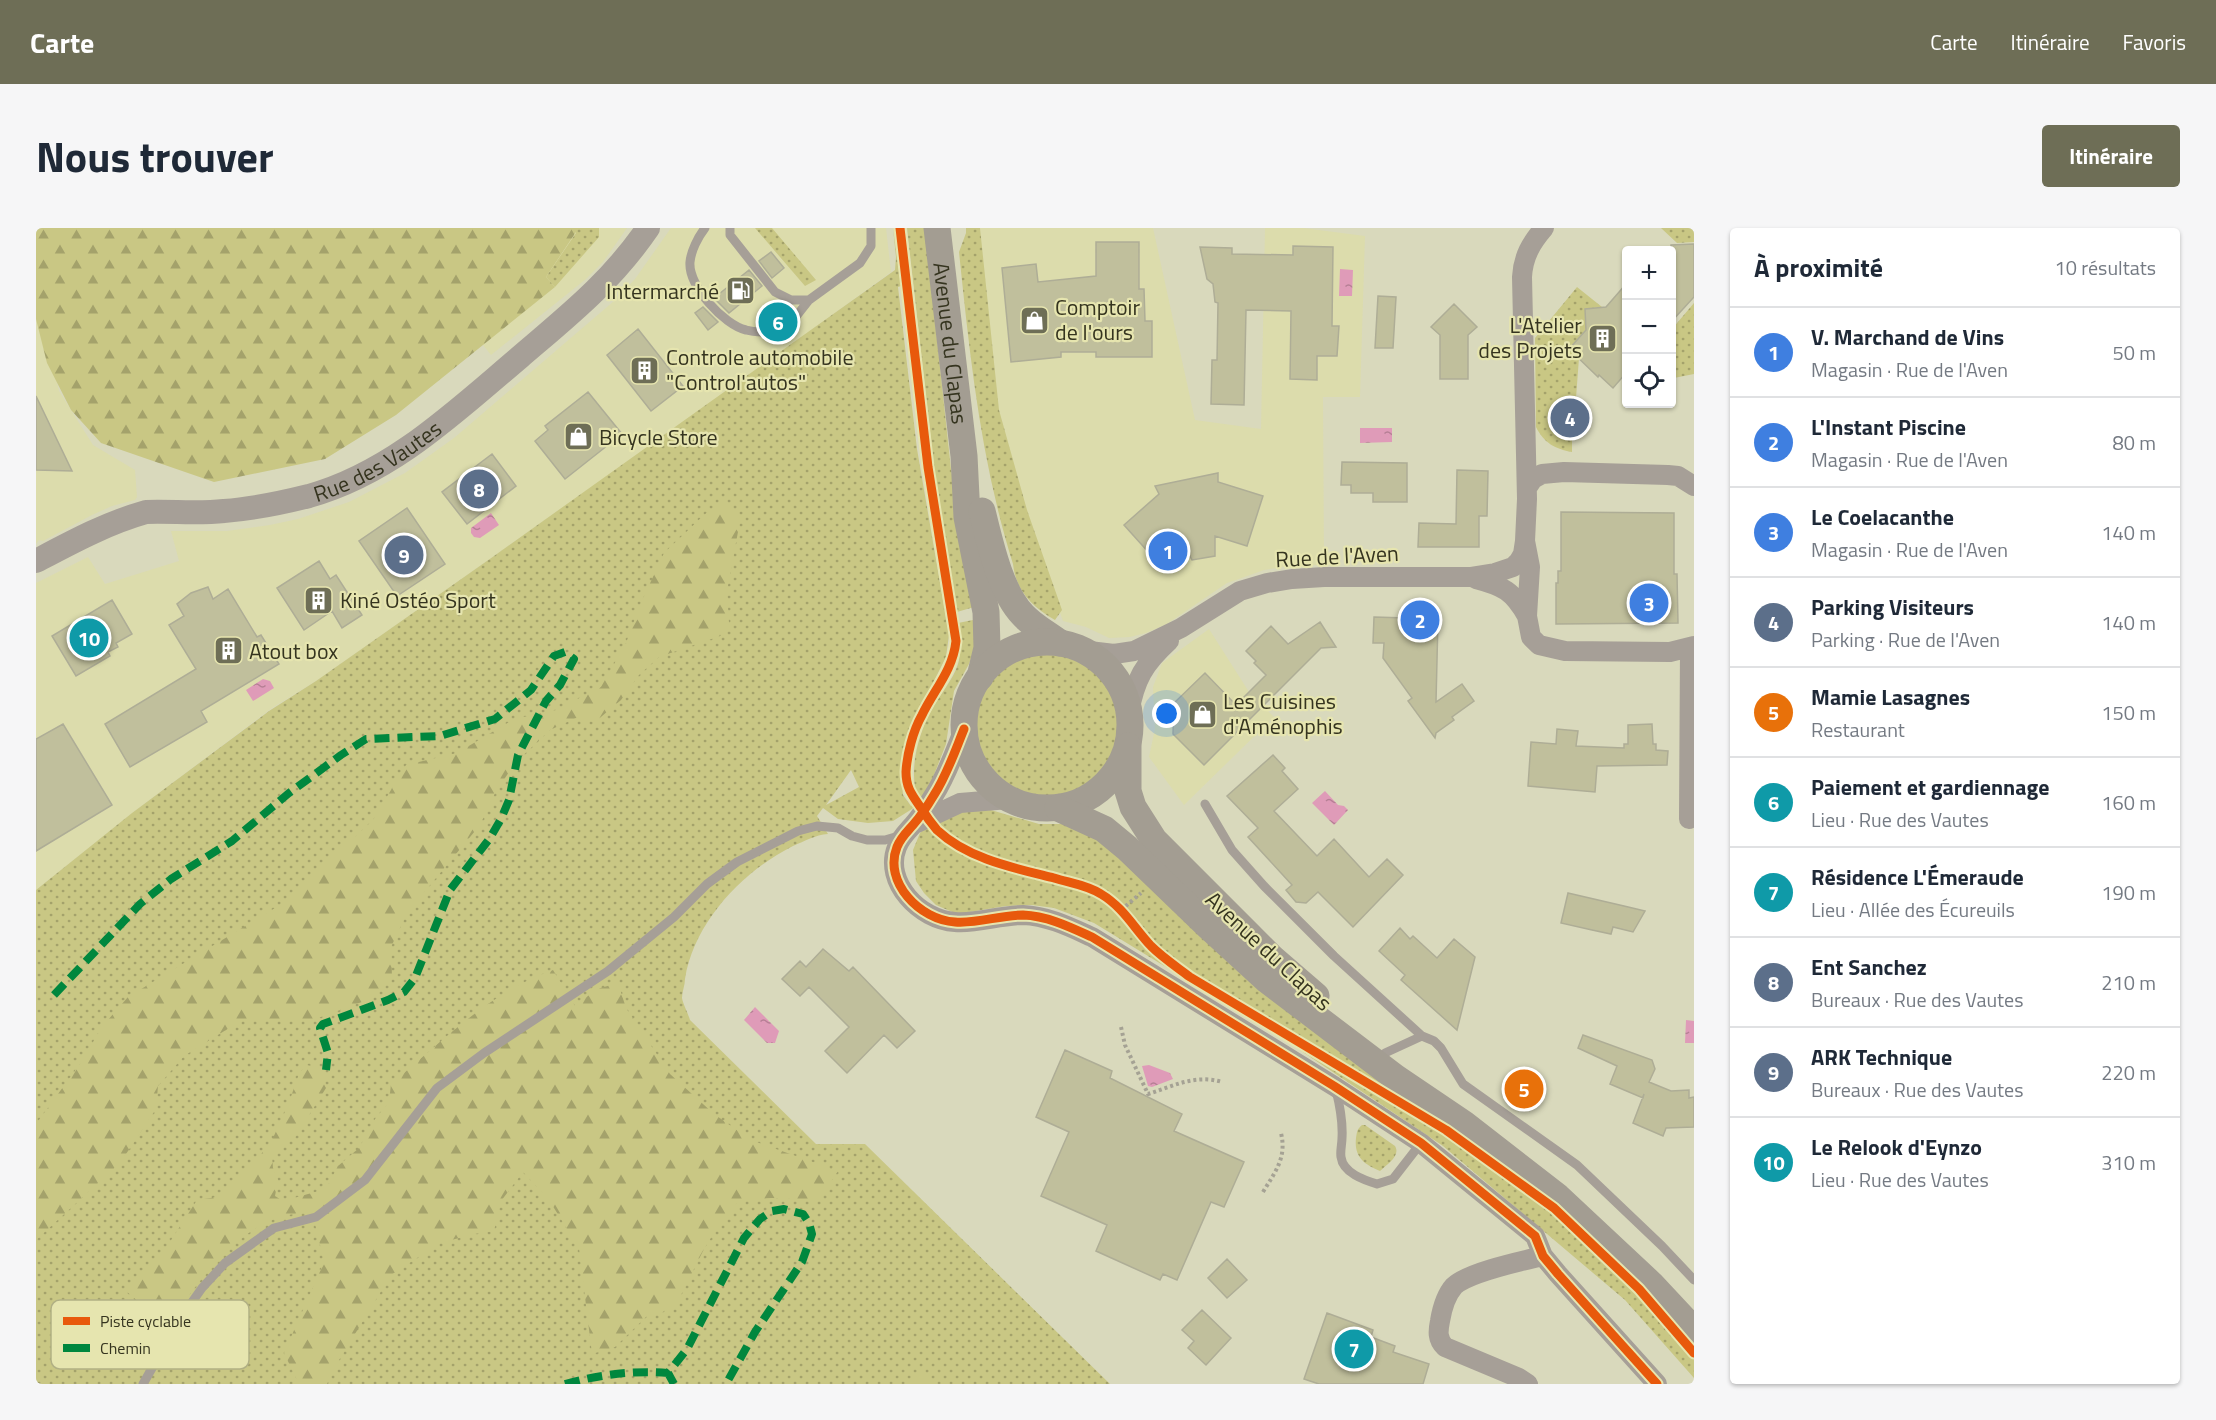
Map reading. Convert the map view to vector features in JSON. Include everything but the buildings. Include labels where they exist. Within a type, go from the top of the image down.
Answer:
[{"type":"main road","name":"Avenue du Clapas","points":[[937,228],[964,456],[967,517],[986,612],[988,639],[980,677]]},
{"type":"main road","name":"Avenue du Clapas","points":[[964,456],[1003,582],[1012,600],[1023,615],[1070,646]]},
{"type":"main road","points":[[1030,644],[1070,646],[1095,657],[1108,669],[1122,689],[1130,713],[1128,746],[1116,772],[1106,784],[1082,801],[1058,808],[1037,808],[1009,799],[997,791],[977,770],[968,750],[964,729],[965,711],[980,677],[994,662],[1011,651],[1030,644]]},
{"type":"main road","name":"Avenue du Clapas","points":[[1128,746],[1128,791],[1133,807],[1154,840],[1272,958],[1440,1098],[1464,1124]]},
{"type":"main road","name":"Avenue du Clapas","points":[[1058,808],[1104,829],[1267,980],[1396,1078],[1464,1124],[1558,1197],[1652,1284],[1694,1330]]},
{"type":"street","name":"Rue des Vautes","points":[[36,561],[102,527],[134,516],[159,512],[222,511],[309,496],[355,478],[380,465],[405,450],[450,416],[594,293],[616,271],[648,228]]},
{"type":"street","name":"Rue de l'Aven","points":[[1070,646],[1098,653],[1124,653],[1181,628],[1240,591],[1275,581],[1324,577],[1470,577],[1513,567],[1523,554],[1527,488],[1522,264],[1528,249],[1544,228]]},
{"type":"street","points":[[1527,488],[1533,479],[1542,474],[1564,472],[1668,474],[1678,476],[1694,486]]},
{"type":"street","name":"Rue de l'Aven","points":[[1525,541],[1530,567],[1527,616],[1532,638],[1539,645],[1565,651],[1670,652],[1692,647]]},
{"type":"street","name":"Rue de l'Aven","points":[[1470,577],[1499,585],[1509,591],[1518,600],[1527,616]]},
{"type":"street","name":"Rue de l'Aven","points":[[1130,713],[1132,696],[1142,669],[1149,659],[1181,628]]},
{"type":"street","points":[[1689,819],[1692,647]]},
{"type":"street","points":[[964,729],[944,778],[909,829],[894,856],[893,868],[896,881],[907,896],[925,911],[951,922],[1023,915],[1063,923],[1092,937],[1334,1086],[1421,1143],[1535,1236],[1543,1256],[1657,1384]]},
{"type":"street","points":[[909,829],[960,802],[1009,799]]},
{"type":"street","points":[[1528,1384],[1519,1378],[1445,1347],[1439,1337],[1439,1327],[1447,1297],[1454,1287],[1466,1278],[1543,1256]]},
{"type":"lane","points":[[705,228],[698,238],[690,262],[694,284],[728,323],[745,330],[765,332],[787,328],[810,300],[860,263],[871,246],[871,228]]},
{"type":"lane","points":[[730,228],[730,235],[775,292],[791,300],[810,300]]},
{"type":"lane","points":[[1205,804],[1232,850],[1264,886],[1334,956],[1422,1036],[1434,1041],[1441,1048],[1463,1084],[1576,1165],[1662,1246],[1694,1280]]},
{"type":"lane","points":[[193,1300],[225,1263],[274,1228],[316,1217],[365,1180],[437,1088],[484,1053],[608,971],[674,917],[707,884],[736,862],[798,831],[817,826],[838,828],[852,836],[867,840],[885,840],[909,829]]},
{"type":"lane","points":[[1385,1053],[1422,1036]]},
{"type":"lane","points":[[1334,1086],[1341,1110],[1341,1158],[1347,1170],[1366,1181],[1377,1184],[1385,1182],[1392,1179],[1421,1143]]},
{"type":"lane","points":[[143,1384],[151,1369]]},
{"type":"path","points":[[1121,910],[1148,888]]},
{"type":"path","points":[[1121,1027],[1125,1045],[1148,1094],[1199,1079],[1209,1078],[1222,1082]]},
{"type":"path","points":[[1263,1192],[1280,1162],[1284,1146],[1281,1133]]},
{"type":"shaded area","points":[[567,228],[627,228],[603,262],[586,279],[491,355],[479,340]]},
{"type":"shaded area","points":[[671,228],[886,228],[891,272],[477,568],[316,681],[272,708],[136,810],[36,890],[36,583],[88,557],[105,584],[179,561],[171,531],[227,531],[298,519],[349,502],[405,473],[454,438],[614,301],[635,279]]},
{"type":"shaded area","points":[[980,228],[1153,228],[1195,420],[1261,429],[1265,228],[1303,228],[1365,236],[1360,397],[1323,397],[1324,565],[1289,566],[1264,570],[1227,583],[1167,624],[1130,637],[1109,638],[1086,627],[1063,621],[1013,481],[989,390]]},
{"type":"shaded area","points":[[36,268],[43,320],[59,391],[93,445],[135,470],[137,497],[135,500],[112,506],[92,515],[43,541],[39,540],[36,544]]},
{"type":"shaded area","points":[[1209,629],[1249,692],[1274,717],[1184,805],[1149,757],[1155,729],[1153,687],[1162,663]]},
{"type":"green space","points":[[36,228],[576,228],[576,232],[546,277],[555,287],[396,415],[325,459],[214,482],[101,443],[71,410],[47,363],[36,319]]},
{"type":"green space","points":[[576,228],[599,228],[599,237],[555,287],[546,277],[576,233]]},
{"type":"green space","points":[[755,228],[772,228],[816,280],[805,286]]},
{"type":"green space","points":[[893,228],[917,449],[949,635],[946,657],[915,719],[905,755],[903,795],[911,806],[918,799],[914,765],[922,730],[958,664],[960,649],[958,623],[978,619],[979,637],[969,664],[954,691],[946,744],[927,793],[912,809],[893,821],[868,823],[838,819],[823,808],[817,816],[828,834],[793,846],[756,869],[739,884],[710,918],[690,958],[682,998],[690,1020],[816,1144],[865,1144],[1110,1384],[36,1384],[36,890],[132,813],[269,711],[316,681],[494,556],[895,270]],"holes":[[[851,770],[859,787],[826,805]]]},
{"type":"green space","points":[[907,228],[925,228],[951,469],[974,607],[957,612],[939,511]]},
{"type":"green space","points":[[966,228],[980,228],[999,410],[1027,510],[1062,610],[1055,620],[1032,604],[1018,582],[993,487],[972,370],[959,252]]},
{"type":"green space","points":[[1661,228],[1694,228],[1694,242],[1677,243]]},
{"type":"green space","points":[[1577,287],[1602,307],[1585,309],[1588,327],[1569,349],[1579,358],[1576,398],[1563,399],[1563,438],[1572,439],[1572,452],[1551,444],[1536,427],[1535,338]]},
{"type":"green space","points":[[1694,303],[1694,374],[1676,378],[1676,354],[1676,324]]},
{"type":"green space","points":[[722,501],[740,521],[727,591],[729,623],[726,634],[659,657],[639,675],[621,700],[595,722],[576,718],[550,730],[515,763],[495,793],[480,825],[407,913],[391,947],[392,977],[370,999],[310,1021],[242,1020],[184,1056],[158,1086],[156,1109],[120,1163],[36,1240],[36,1124],[85,1057],[100,1029],[128,997],[285,902],[373,820],[406,765],[457,753],[514,719],[556,710],[601,687],[626,643],[640,605],[664,553]]},
{"type":"green space","points":[[1047,654],[1074,659],[1098,674],[1113,698],[1118,725],[1113,752],[1098,776],[1074,791],[1047,796],[1020,791],[996,776],[981,752],[976,725],[981,698],[996,674],[1020,659]]},
{"type":"green space","points":[[991,810],[1039,824],[1064,824],[1087,830],[1493,1157],[1642,1287],[1694,1349],[1694,1378],[1625,1300],[1443,1146],[1282,1038],[1094,923],[1054,908],[1032,905],[1006,906],[957,914],[936,905],[916,881],[913,850],[920,833],[932,820],[948,812]]},
{"type":"green space","points":[[553,970],[575,1006],[597,989],[618,983],[626,1008],[670,1074],[714,1114],[751,1140],[838,1171],[819,1200],[772,1198],[740,1200],[722,1220],[704,1249],[678,1301],[660,1314],[647,1316],[615,1347],[592,1354],[579,1248],[549,1200],[523,1172],[501,1201],[494,1231],[440,1243],[391,1275],[336,1365],[327,1384],[299,1384],[284,1353],[324,1262],[312,1211],[280,1217],[247,1234],[218,1260],[186,1300],[136,1300],[126,1291],[166,1248],[197,1200],[217,1197],[253,1165],[273,1138],[299,1074],[306,1065],[318,1067],[323,1071],[326,1088],[296,1136],[272,1156],[273,1168],[278,1180],[275,1196],[283,1201],[326,1189],[338,1166],[359,1148],[375,1119],[389,1102],[391,1084],[467,1020],[508,991]]},
{"type":"green space","points":[[1362,1125],[1395,1146],[1395,1156],[1380,1171],[1364,1162],[1358,1155],[1356,1138],[1358,1129]]},
{"type":"green space","points":[[920,1368],[933,1384],[908,1384]]},
{"type":"water","points":[[1340,269],[1353,270],[1352,296],[1339,296]]},
{"type":"water","points":[[1360,428],[1392,428],[1392,442],[1360,443]]},
{"type":"water","points":[[491,513],[499,525],[480,538],[474,537],[471,528]]},
{"type":"water","points":[[263,679],[270,681],[274,688],[253,701],[246,690]]},
{"type":"water","points":[[1325,791],[1338,805],[1348,810],[1334,825],[1312,803]]},
{"type":"water","points":[[755,1007],[779,1031],[775,1043],[767,1043],[744,1020]]},
{"type":"water","points":[[1686,1020],[1694,1021],[1694,1043],[1685,1043]]},
{"type":"water","points":[[1149,1065],[1170,1073],[1173,1079],[1152,1087],[1148,1086],[1142,1066]]},
{"type":"marked path","points":[[54,995],[140,904],[171,879],[232,841],[289,793],[341,755],[366,739],[440,736],[495,719],[531,690],[554,656],[565,652],[574,659],[560,685],[546,701],[518,755],[509,800],[501,819],[490,838],[450,890],[415,978],[404,992],[323,1024],[320,1028],[328,1053],[326,1070]]},
{"type":"marked path","points":[[565,1384],[616,1374],[668,1373],[687,1349],[744,1238],[760,1219],[772,1211],[784,1209],[803,1214],[812,1234],[802,1262],[755,1332],[726,1384]]},
{"type":"marked path","points":[[668,1373],[674,1384]]},
{"type":"cycle path","points":[[900,228],[928,467],[956,641],[947,671],[916,728],[908,758],[906,772],[908,787],[927,817],[949,840],[977,855],[1008,866],[1084,886],[1101,894],[1122,911],[1156,950],[1190,977],[1446,1130],[1554,1208],[1639,1289],[1694,1353]]},
{"type":"cycle path","points":[[964,729],[939,787],[897,847],[894,860],[895,873],[900,886],[918,907],[942,920],[955,922],[1023,915],[1050,920],[1075,929],[1092,937],[1334,1086],[1421,1143],[1535,1236],[1543,1256],[1657,1384]]},
{"type":"place","name":"Intermarché","points":[[740,291]]},
{"type":"place","name":"Comptoir de l'ours","points":[[1034,320]]},
{"type":"place","name":"Paiement et gardiennage","points":[[778,322]]},
{"type":"place","name":"L'Atelier des Projets","points":[[1603,338]]},
{"type":"place","name":"Controle automobile \"Control'autos\"","points":[[645,370]]},
{"type":"place","name":"Parking Visiteurs","points":[[1570,418]]},
{"type":"place","name":"Bicycle Store","points":[[578,437]]},
{"type":"place","name":"Ent Sanchez","points":[[479,489]]},
{"type":"place","name":"V. Marchand de Vins","points":[[1168,551]]},
{"type":"place","name":"ARK Technique","points":[[404,555]]},
{"type":"place","name":"Kiné Ostéo Sport","points":[[319,600]]},
{"type":"place","name":"Le Coelacanthe","points":[[1649,603]]},
{"type":"place","name":"L'Instant Piscine","points":[[1420,620]]},
{"type":"place","name":"Le Relook d'Eynzo","points":[[89,638]]},
{"type":"place","name":"Atout box","points":[[228,651]]},
{"type":"place","name":"Les Cuisines d'Aménophis","points":[[1202,714]]},
{"type":"place","name":"Mamie Lasagnes","points":[[1524,1089]]},
{"type":"place","name":"Résidence L'Émeraude","points":[[1354,1349]]}]
